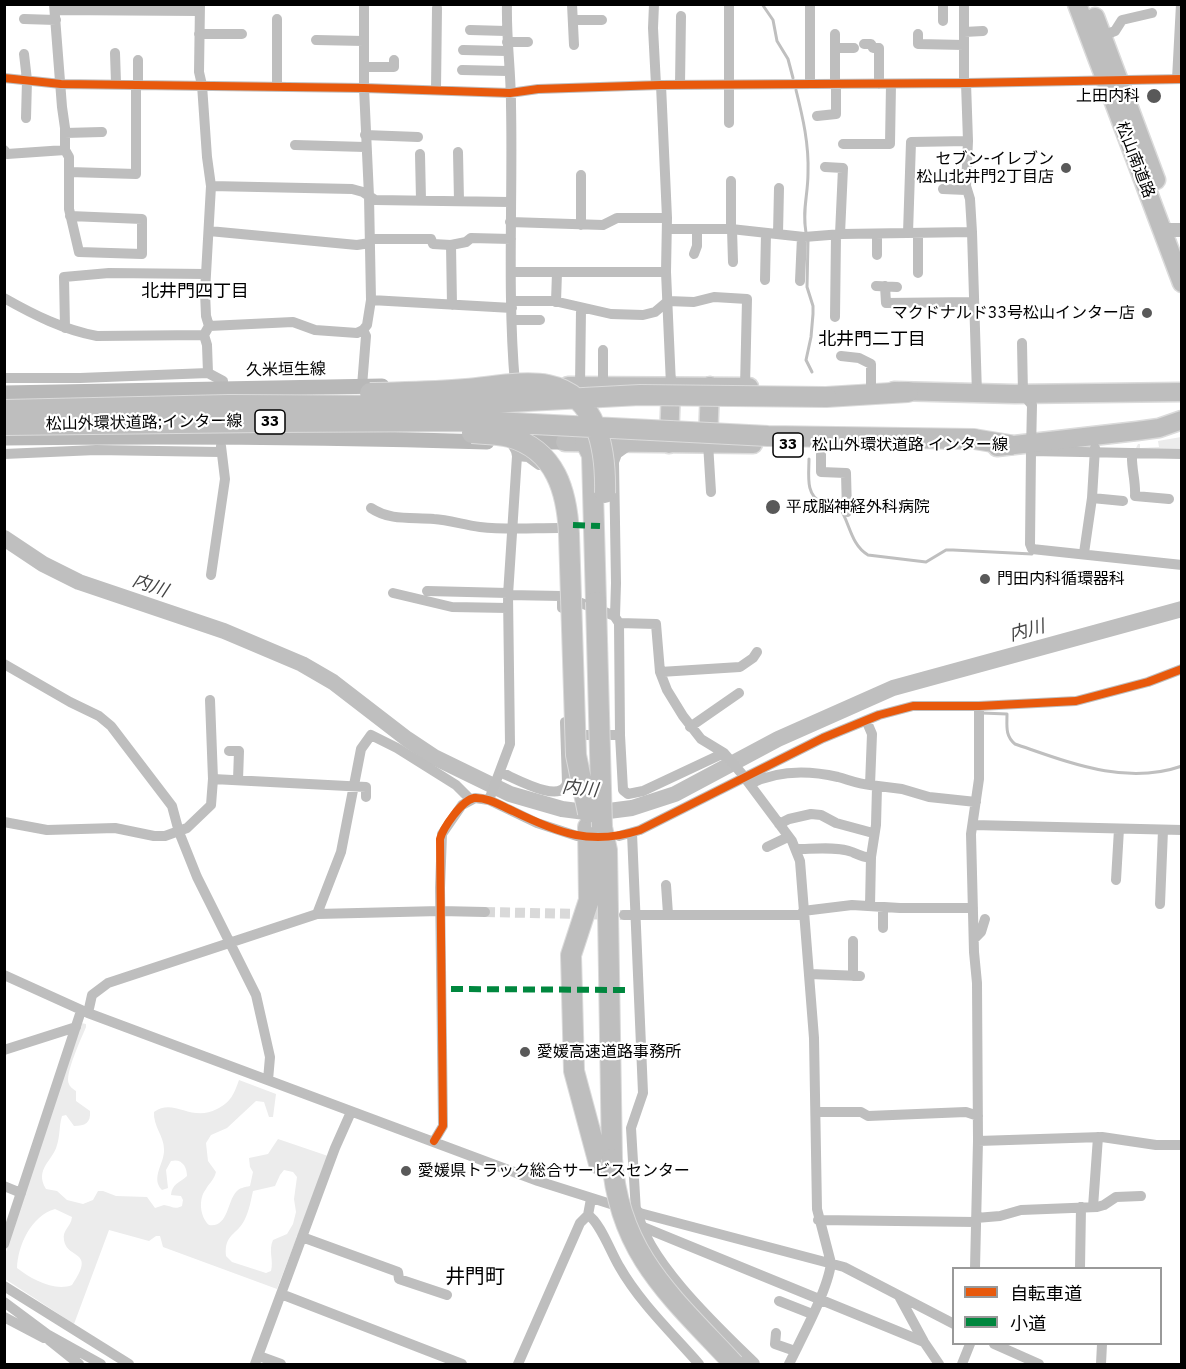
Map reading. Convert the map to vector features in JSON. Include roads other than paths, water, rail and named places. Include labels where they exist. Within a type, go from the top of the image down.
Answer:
[{"type":"highway","name":"松山南道路","points":[[1077,4],[1182,248]]},
{"type":"highway","name":"松山南道路","points":[[1090,4],[1102,36],[1112,81]]},
{"type":"highway","name":"松山南道路","points":[[1173,230],[1182,283]]},
{"type":"highway","points":[[225,397],[443,391],[533,383],[556,387],[576,399],[588,413],[600,435],[606,465],[603,831],[607,1214],[634,1270],[657,1300],[716,1365]]},
{"type":"highway","name":"33","points":[[574,386],[671,385],[976,394],[1182,392]]},
{"type":"highway","points":[[669,444],[671,385]]},
{"type":"highway","points":[[574,386],[575,441],[592,455],[589,599],[603,831],[589,900],[571,955],[574,1071],[605,1162],[613,1177],[620,1212],[637,1250],[653,1274],[734,1365]]},
{"type":"highway","points":[[708,443],[710,386]]},
{"type":"highway","name":"松山外環状道路;インター線","points":[[4,410],[225,397],[433,406],[621,396],[826,397],[908,392]]},
{"type":"highway","name":"松山外環状道路 インター線","points":[[575,441],[1031,447],[1095,444],[1182,420]]},
{"type":"highway","points":[[264,422],[345,428],[446,431],[510,437],[536,450],[549,464],[561,483],[568,508],[576,755],[603,831]]},
{"type":"highway","name":"松山外環状道路;インター線","points":[[4,426],[264,422],[535,423],[722,434],[974,439],[1010,445]]},
{"type":"main road","name":"久米垣生線","points":[[4,393],[225,397],[362,386],[515,384],[574,386]]},
{"type":"main road","points":[[416,385],[418,439]]},
{"type":"main road","points":[[221,444],[225,397]]},
{"type":"main road","points":[[4,438],[221,444],[418,439],[514,449],[575,441]]},
{"type":"street","points":[[363,330],[368,319],[371,300],[369,196],[365,141],[364,4]]},
{"type":"street","points":[[507,4],[515,384]]},
{"type":"street","points":[[572,4],[574,46]]},
{"type":"street","points":[[654,4],[653,28],[659,85],[667,224],[666,272],[671,385]]},
{"type":"street","points":[[729,4],[729,123]]},
{"type":"street","points":[[810,4],[810,84]]},
{"type":"street","points":[[943,4],[943,21]]},
{"type":"street","points":[[964,4],[968,141],[966,190],[970,199],[972,231],[976,394]]},
{"type":"street","points":[[4,78],[61,84],[116,83],[510,93],[538,89],[659,85],[1179,79],[1181,4]]},
{"type":"street","points":[[24,18],[55,12],[102,8],[200,8],[199,72],[211,186],[206,274],[208,373]]},
{"type":"street","points":[[436,90],[431,25],[437,8]]},
{"type":"street","points":[[55,12],[65,150],[69,157],[70,216],[79,252],[142,254],[142,219],[70,216]]},
{"type":"street","points":[[1102,36],[1115,31],[1122,20],[1152,13]]},
{"type":"street","points":[[680,85],[681,16]]},
{"type":"street","points":[[277,19],[277,87]]},
{"type":"street","points":[[573,20],[603,20]]},
{"type":"street","points":[[470,30],[506,31]]},
{"type":"street","points":[[964,32],[983,32]]},
{"type":"street","points":[[200,34],[242,34]]},
{"type":"street","points":[[817,116],[836,114],[835,34]]},
{"type":"street","points":[[918,34],[918,44],[964,45]]},
{"type":"street","points":[[316,40],[364,41]]},
{"type":"street","points":[[463,50],[507,47],[528,42]]},
{"type":"street","points":[[835,48],[871,44],[873,48],[879,48],[885,84],[890,144],[843,144]]},
{"type":"street","points":[[115,53],[116,83]]},
{"type":"street","points":[[24,54],[27,81],[26,118]]},
{"type":"street","points":[[69,172],[136,174],[138,60]]},
{"type":"street","points":[[364,67],[394,67],[394,60]]},
{"type":"street","points":[[462,70],[508,71]]},
{"type":"street","points":[[65,133],[102,132]]},
{"type":"street","points":[[295,145],[309,150],[418,136]]},
{"type":"street","points":[[918,273],[913,233],[912,142],[968,141]]},
{"type":"street","points":[[6,155],[65,150]]},
{"type":"street","points":[[458,153],[459,201]]},
{"type":"street","points":[[420,154],[421,200]]},
{"type":"street","points":[[825,167],[843,168],[838,234],[841,287],[838,311]]},
{"type":"street","points":[[581,176],[581,225]]},
{"type":"street","points":[[731,180],[733,262]]},
{"type":"street","points":[[211,186],[352,189],[363,192],[375,200],[510,202]]},
{"type":"street","points":[[765,280],[778,188]]},
{"type":"street","points":[[943,189],[966,190]]},
{"type":"street","points":[[510,222],[603,225],[617,218],[697,229],[731,229],[802,237],[972,231]]},
{"type":"street","points":[[694,254],[697,246],[697,229]]},
{"type":"street","points":[[209,231],[357,245],[370,241],[431,239],[433,244],[451,245],[466,242],[471,238],[511,238]]},
{"type":"street","points":[[877,234],[877,255]]},
{"type":"street","points":[[800,281],[802,237]]},
{"type":"street","points":[[451,245],[452,305]]},
{"type":"street","points":[[511,272],[666,272]]},
{"type":"street","points":[[556,302],[557,272]]},
{"type":"street","points":[[65,328],[64,277],[109,273],[206,274]]},
{"type":"street","points":[[897,287],[881,286],[886,303],[974,302]]},
{"type":"street","points":[[371,300],[452,305],[556,302],[611,314],[643,315],[655,312],[668,301],[694,302],[714,297],[747,298],[745,387]]},
{"type":"street","points":[[4,298],[65,328],[97,336],[207,330],[294,322],[315,330],[352,333],[363,330]]},
{"type":"street","points":[[574,386],[581,309]]},
{"type":"street","points":[[512,320],[540,320]]},
{"type":"street","points":[[362,386],[366,336],[363,330]]},
{"type":"street","points":[[1022,343],[1023,394],[1032,405],[1030,544],[1032,549],[1182,565]]},
{"type":"street","points":[[603,350],[603,386]]},
{"type":"street","points":[[841,356],[859,358],[872,363],[871,390]]},
{"type":"street","points":[[4,378],[80,378],[208,373],[223,381],[225,397]]},
{"type":"street","points":[[634,442],[623,448],[617,454],[614,462],[623,790],[628,794],[643,791],[725,754]]},
{"type":"street","points":[[708,443],[711,492]]},
{"type":"street","points":[[4,454],[221,444],[225,479],[211,575]]},
{"type":"street","points":[[1084,553],[1092,498],[1095,444],[1132,453],[1182,454]]},
{"type":"street","points":[[821,445],[821,472],[846,473],[847,512]]},
{"type":"street","points":[[490,798],[508,753],[510,735],[508,594],[514,449],[531,459],[554,479],[562,596],[567,783],[560,792],[554,793],[500,774]]},
{"type":"street","points":[[1132,453],[1131,462],[1136,484],[1135,496],[1169,499]]},
{"type":"street","points":[[1092,498],[1123,501]]},
{"type":"street","points":[[371,508],[379,514],[395,517],[437,519],[478,527],[559,528]]},
{"type":"street","points":[[427,591],[562,596],[617,619],[656,624],[660,672],[690,727],[701,739],[725,754],[797,849],[810,975],[818,1220],[831,1263],[830,1272],[819,1299],[789,1365]]},
{"type":"street","points":[[393,593],[452,606],[508,608]]},
{"type":"street","points":[[660,672],[740,667],[753,658],[757,652]]},
{"type":"street","points":[[4,664],[99,716],[111,726],[172,806],[179,832],[197,877],[258,1002],[270,1057],[268,1080]]},
{"type":"street","points":[[434,1141],[443,1126],[440,839],[458,809],[470,799],[490,798],[537,823],[603,831],[746,779],[780,758],[823,738],[866,720],[913,706],[979,706],[1076,701],[1138,685],[1182,669]]},
{"type":"street","points":[[690,727],[739,693]]},
{"type":"street","points":[[4,822],[46,830],[115,828],[154,836],[179,832],[195,822],[211,805],[213,779],[210,700]]},
{"type":"street","points":[[975,1267],[978,1141],[977,983],[971,834],[979,763],[979,706]]},
{"type":"street","points":[[866,720],[872,734],[876,825],[871,858],[870,906]]},
{"type":"street","points":[[317,914],[341,852],[361,748],[371,735],[397,748],[456,785],[470,799]]},
{"type":"street","points":[[566,735],[620,735]]},
{"type":"street","points":[[229,751],[239,752],[238,780]]},
{"type":"street","points":[[746,779],[803,772],[873,786],[902,789],[929,797],[976,802]]},
{"type":"street","points":[[213,779],[366,787],[366,797]]},
{"type":"street","points":[[778,824],[811,814],[821,815],[837,823],[873,833]]},
{"type":"street","points":[[973,825],[1182,830]]},
{"type":"street","points":[[1116,880],[1119,829]]},
{"type":"street","points":[[1159,904],[1163,830]]},
{"type":"street","points":[[603,831],[630,915],[643,1093],[631,1128],[637,1219],[647,1244],[669,1275],[753,1365]]},
{"type":"street","points":[[767,847],[788,837]]},
{"type":"street","points":[[797,849],[831,849],[853,852],[862,857],[871,858]]},
{"type":"street","points":[[666,885],[668,914]]},
{"type":"street","points":[[630,915],[803,913],[843,906],[973,908]]},
{"type":"street","points":[[883,907],[883,928]]},
{"type":"street","points":[[4,1244],[76,1027],[92,995],[108,983],[317,914],[485,912]]},
{"type":"street","points":[[974,939],[981,932],[985,919]]},
{"type":"street","points":[[810,975],[856,976],[853,941]]},
{"type":"street","points":[[4,975],[84,1012],[591,1199],[819,1299],[924,1342]]},
{"type":"street","points":[[4,1050],[76,1027]]},
{"type":"street","points":[[281,1365],[257,1360],[335,1148],[351,1112]]},
{"type":"street","points":[[816,1112],[861,1112],[867,1116],[966,1112],[978,1116]]},
{"type":"street","points":[[978,1141],[1098,1137],[1156,1145],[1182,1145]]},
{"type":"street","points":[[1093,1207],[1098,1137]]},
{"type":"street","points":[[4,1186],[21,1193]]},
{"type":"street","points":[[818,1220],[976,1220],[1021,1210],[1093,1207],[1104,1205],[1116,1197],[1141,1196]]},
{"type":"street","points":[[518,1365],[580,1223],[588,1215],[591,1199]]},
{"type":"street","points":[[1080,1267],[1081,1207]]},
{"type":"street","points":[[588,1215],[598,1223],[609,1249],[634,1288],[699,1365]]},
{"type":"street","points":[[637,1219],[844,1267],[952,1323]]},
{"type":"street","points":[[302,1237],[398,1272],[399,1279],[447,1295]]},
{"type":"street","points":[[4,1286],[129,1365]]},
{"type":"street","points":[[281,1294],[462,1365]]},
{"type":"street","points":[[899,1296],[939,1365]]},
{"type":"street","points":[[778,1301],[812,1314]]},
{"type":"street","points":[[4,1302],[25,1315],[79,1365]]},
{"type":"street","points":[[4,1317],[101,1365]]},
{"type":"street","points":[[776,1333],[775,1344],[795,1351]]},
{"type":"street","points":[[962,1365],[970,1345]]},
{"type":"street","points":[[996,1345],[1039,1365]]},
{"type":"street","points":[[1101,1365],[1102,1345]]},
{"type":"waterway","points":[[762,4],[773,20],[777,41],[788,59],[793,78]]},
{"type":"waterway","points":[[796,90],[808,152],[806,233]]},
{"type":"waterway","points":[[808,241],[807,287],[813,314],[806,360],[812,372]]},
{"type":"waterway","points":[[809,459],[809,484],[813,495],[822,502],[840,508],[854,540],[868,555],[926,562],[946,550],[1032,554]]},
{"type":"waterway","name":"内川","points":[[4,538],[43,564],[79,582],[224,631],[302,664],[333,682],[434,757],[510,794],[562,809],[593,813],[632,808],[675,794],[778,739],[893,688],[1182,609]]},
{"type":"waterway","points":[[982,713],[1007,714],[1008,734],[1015,744],[1076,764],[1118,773],[1139,774],[1161,772],[1182,766]]},
{"type":"tunnel","points":[[485,912],[624,915]]},
{"type":"place","name":"上田内科","points":[[1154,96]]},
{"type":"place","name":"セブン-イレブン 松山北井門2丁目店","points":[[1066,168]]},
{"type":"place","name":"マクドナルド33号松山インター店","points":[[1147,313]]},
{"type":"place","name":"平成脳神経外科病院","points":[[773,507]]},
{"type":"place","name":"門田内科循環器科","points":[[985,579]]},
{"type":"place","name":"愛媛高速道路事務所","points":[[525,1052]]},
{"type":"place","name":"愛媛県トラック総合サービスセンター","points":[[406,1171]]},
{"type":"district","name":"北井門四丁目","points":[[195,292]]},
{"type":"district","name":"北井門二丁目","points":[[872,340]]},
{"type":"district","name":"井門町","points":[[475,1277]]}]
